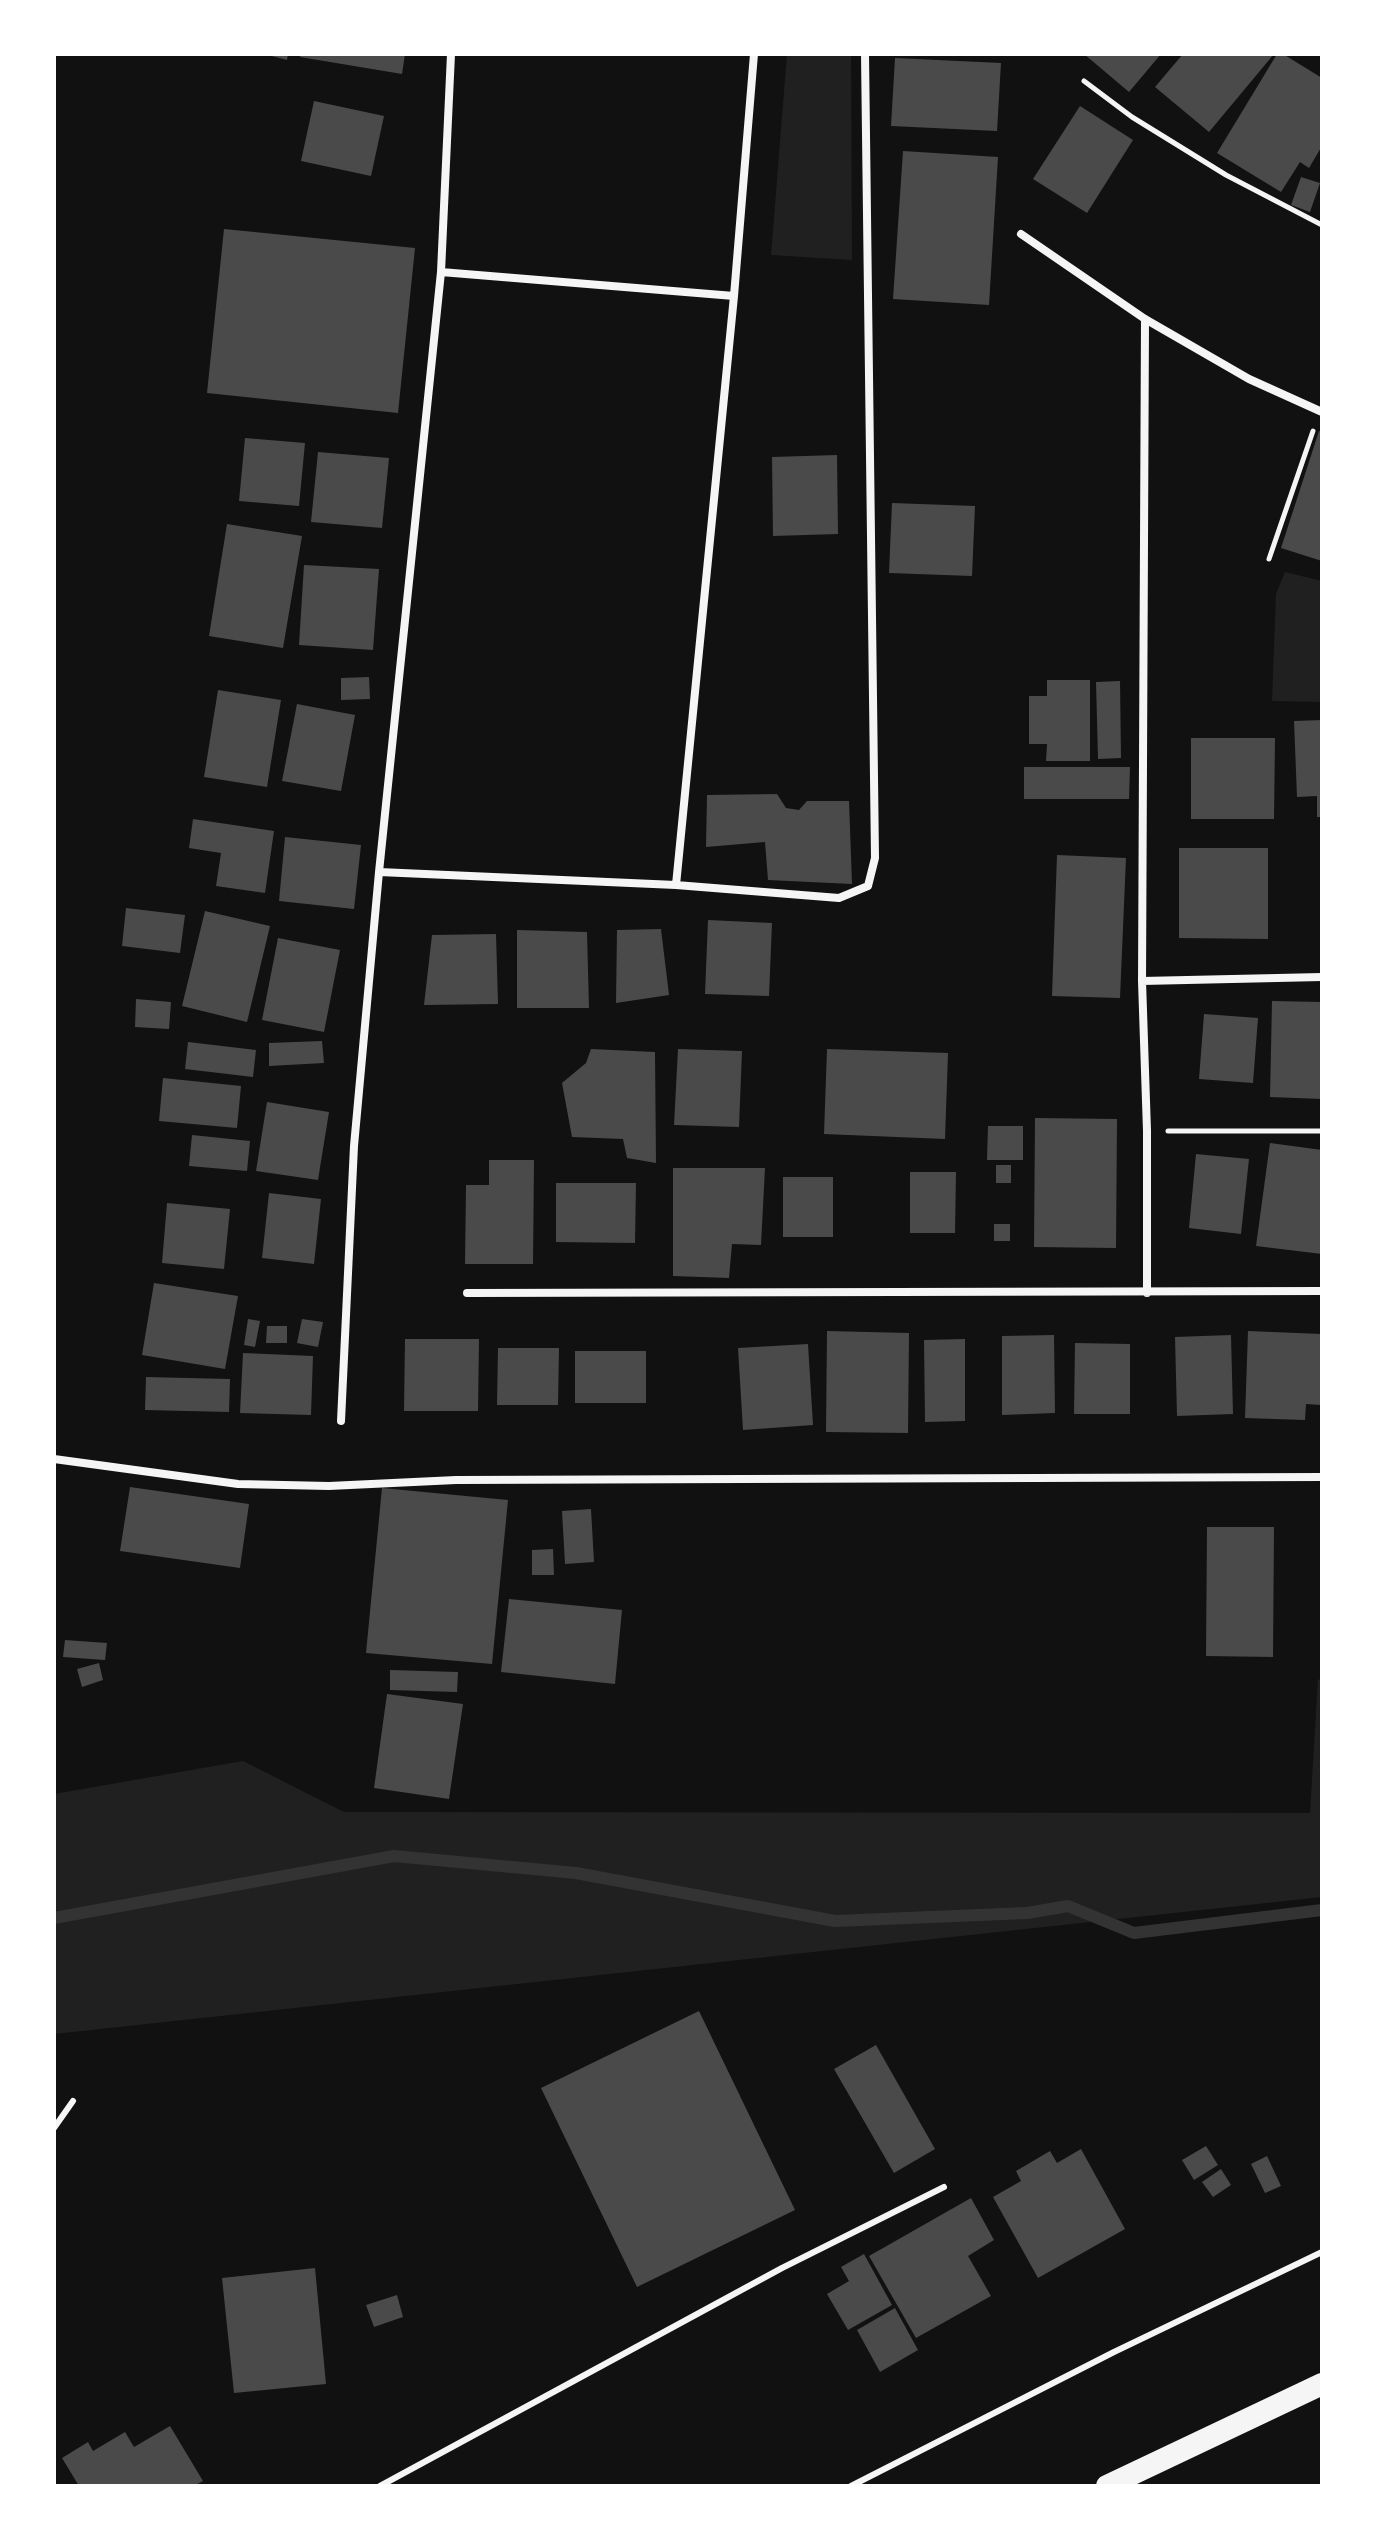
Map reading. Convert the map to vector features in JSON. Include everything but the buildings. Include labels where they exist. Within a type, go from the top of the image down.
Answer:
[{"type":"highway","points":[[1107,2486],[1322,2384]]},
{"type":"street","points":[[341,1421],[354,1146],[441,272],[451,54]]},
{"type":"street","points":[[676,885],[734,296],[754,54]]},
{"type":"street","points":[[379,872],[676,885],[839,898],[868,886],[875,858],[865,54]]},
{"type":"street","points":[[1021,234],[1145,319],[1249,379],[1321,412]]},
{"type":"street","points":[[441,272],[734,296]]},
{"type":"street","points":[[1145,319],[1142,981],[1147,1131],[1147,1293]]},
{"type":"street","points":[[1142,981],[1322,977]]},
{"type":"street","points":[[467,1293],[1322,1291]]},
{"type":"street","points":[[54,1459],[238,1484],[329,1486],[472,1480],[1322,1477]]},
{"type":"lane","points":[[54,2128],[73,2101]]},
{"type":"lane","points":[[380,2486],[769,2276],[944,2187]]},
{"type":"lane","points":[[851,2486],[1114,2352],[1322,2252]]},
{"type":"path","points":[[1084,81],[1132,117],[1226,175],[1322,225]]},
{"type":"path","points":[[1269,559],[1321,412]]},
{"type":"path","points":[[1147,1131],[1322,1131]]},
{"type":"shaded area","points":[[787,54],[851,54],[852,260],[771,255]]},
{"type":"shaded area","points":[[1285,572],[1322,581],[1322,702],[1272,701],[1276,594]]},
{"type":"shaded area","points":[[1318,1679],[1322,1681],[1322,1897],[54,2034],[54,1794],[243,1761],[344,1812],[1310,1813]]},
{"type":"waterway","points":[[54,1918],[394,1856],[576,1873],[835,1921],[1027,1913],[1068,1906],[1134,1933],[1322,1910]]}]
